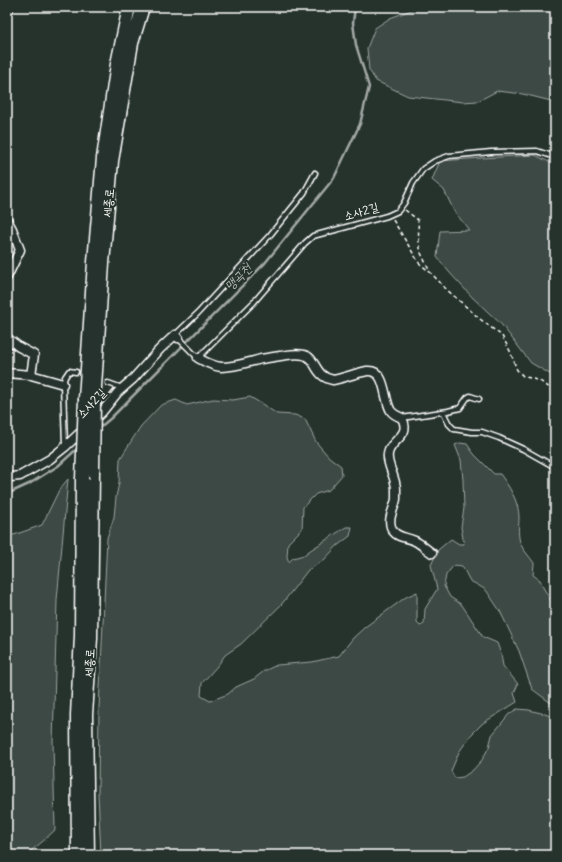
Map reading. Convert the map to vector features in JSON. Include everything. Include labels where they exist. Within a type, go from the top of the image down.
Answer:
[{"type":"main road","name":"세종로","points":[[88,855],[86,715],[91,638],[93,472],[90,401],[94,262],[103,158],[117,64],[129,7]]},
{"type":"main road","name":"세종로","points":[[78,855],[77,715],[81,636],[82,479],[112,161],[132,43],[143,7]]},
{"type":"street","points":[[7,12],[9,7]]},
{"type":"street","points":[[7,220],[20,250],[7,277]]},
{"type":"street","name":"소사2길","points":[[7,476],[20,476],[50,459],[65,447],[102,412],[122,388],[133,379],[160,349],[177,337]]},
{"type":"street","points":[[7,338],[19,347],[34,355],[30,375]]},
{"type":"street","points":[[197,357],[206,363],[221,367],[292,354],[306,355],[310,358],[323,377],[328,379],[333,380],[367,371],[377,373],[381,378],[389,407],[392,412],[396,416],[402,418],[405,423],[405,429],[390,448],[387,460],[396,487],[396,499],[390,524],[397,535],[414,540],[432,553]]},
{"type":"street","points":[[7,373],[30,375],[63,384]]},
{"type":"lane","points":[[401,207],[413,183],[423,169],[435,161],[449,156],[491,152],[537,151],[555,156]]},
{"type":"lane","points":[[197,357],[177,337],[270,235],[304,193],[315,173]]},
{"type":"lane","name":"소사2길","points":[[197,357],[254,302],[305,243],[313,236],[390,214],[398,211],[401,207]]},
{"type":"lane","points":[[65,447],[63,384],[69,371],[76,372]]},
{"type":"lane","points":[[108,383],[122,388]]},
{"type":"lane","points":[[402,418],[460,408],[470,396],[479,399]]},
{"type":"lane","points":[[443,412],[449,424],[454,429],[482,432],[499,438],[523,449],[555,467]]},
{"type":"path","points":[[401,207],[418,220],[421,253],[430,272]]},
{"type":"path","points":[[390,214],[419,262],[446,289],[502,336],[510,351],[517,370],[523,376],[540,381],[550,388],[555,398]]},
{"type":"shaded area","points":[[429,7],[467,7],[490,11],[510,7],[555,7],[555,102],[523,94],[497,91],[478,101],[463,102],[408,96],[376,81],[369,70],[367,48],[375,28],[390,18],[414,9]]},
{"type":"shaded area","points":[[535,155],[555,165],[555,377],[531,363],[501,324],[473,298],[437,257],[440,231],[469,230],[454,211],[444,190],[432,180],[440,161]]},
{"type":"shaded area","points":[[250,397],[277,414],[295,415],[305,419],[316,442],[329,457],[341,466],[342,475],[329,490],[316,494],[303,507],[302,529],[288,543],[287,557],[289,562],[293,558],[304,555],[346,527],[352,527],[350,536],[337,546],[324,560],[308,570],[281,605],[241,644],[225,655],[202,683],[201,696],[210,701],[228,694],[236,687],[254,679],[264,671],[277,665],[312,662],[339,656],[353,638],[365,627],[406,597],[417,592],[417,623],[420,626],[424,624],[425,609],[437,589],[431,565],[438,550],[451,539],[459,544],[464,544],[461,527],[464,508],[463,480],[461,460],[455,445],[460,443],[467,444],[474,454],[494,474],[500,474],[510,489],[519,511],[519,534],[521,545],[534,563],[533,575],[540,580],[555,607],[555,706],[532,689],[519,651],[500,611],[486,590],[470,581],[462,566],[454,565],[446,575],[444,586],[450,597],[462,605],[483,637],[497,643],[503,666],[518,684],[514,693],[517,702],[483,723],[471,735],[459,752],[451,771],[455,778],[463,777],[473,770],[482,760],[489,747],[492,735],[509,714],[517,709],[529,710],[555,718],[555,855],[101,855],[98,794],[99,708],[107,538],[114,517],[119,483],[120,459],[141,426],[161,405],[176,400],[187,405],[213,399],[233,400]]},
{"type":"shaded area","points":[[68,479],[57,600],[53,742],[55,830],[26,855],[7,855],[7,534],[14,535],[42,525],[59,490]]},
{"type":"waterway","name":"맹곡천","points":[[98,429],[111,418],[265,263],[334,178],[360,124],[369,87],[356,45],[353,23],[355,7]]},
{"type":"waterway","name":"맹곡천","points":[[7,494],[29,484],[58,466],[80,446]]}]
